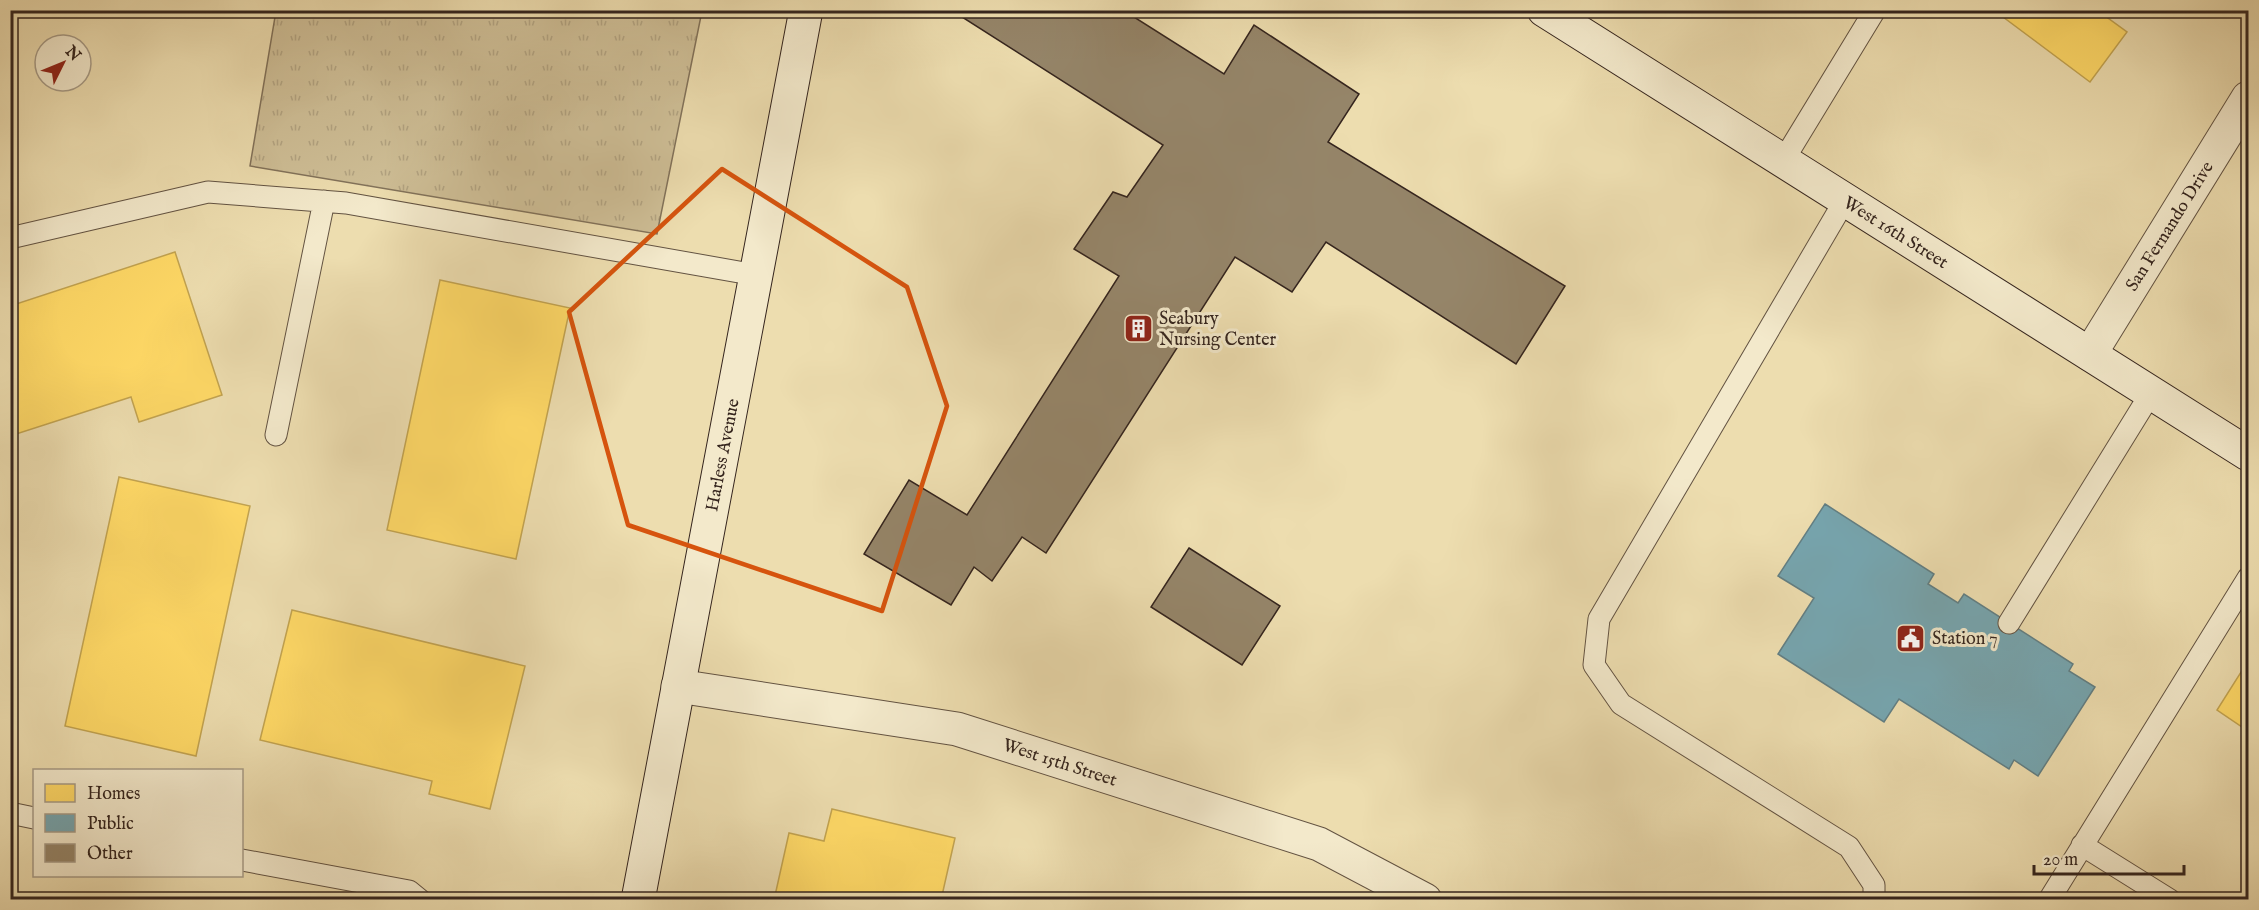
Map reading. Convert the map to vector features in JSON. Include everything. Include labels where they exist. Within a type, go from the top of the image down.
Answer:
[{"type":"main road","name":"Harless Avenue","points":[[638,900],[806,10]]},
{"type":"main road","name":"West 16th Street","points":[[1544,10],[2248,454]]},
{"type":"main road","name":"San Fernando Drive","points":[[2090,354],[2248,98]]},
{"type":"main road","name":"West 15th Street","points":[[678,686],[957,729],[1318,844],[1425,900]]},
{"type":"lane","points":[[1784,161],[1875,10]]},
{"type":"lane","points":[[10,238],[208,192],[346,202],[756,275]]},
{"type":"lane","points":[[1845,200],[1599,619],[1594,665],[1621,704],[1849,847],[1874,885],[1874,900]]},
{"type":"lane","points":[[276,435],[324,201]]},
{"type":"lane","points":[[2010,623],[2151,393]]},
{"type":"lane","points":[[2049,900],[2248,578]]},
{"type":"lane","points":[[10,813],[33,818]]},
{"type":"lane","points":[[2082,845],[2170,900]]},
{"type":"lane","points":[[243,860],[410,891],[420,900]]},
{"type":"highlighted area","points":[[722,169],[907,287],[947,406],[882,611],[628,525],[569,312]]},
{"type":"green space","points":[[276,11],[702,11],[657,234],[250,166]]},
{"type":"building: Homes","points":[[2114,10],[2108,18],[2127,32],[2090,82],[1995,11]]},
{"type":"building: Homes","points":[[175,252],[222,395],[139,422],[131,397],[10,436],[10,306]]},
{"type":"building: Homes","points":[[440,280],[570,308],[516,559],[387,530]]},
{"type":"building: Homes","points":[[119,477],[250,506],[196,756],[65,726]]},
{"type":"building: Homes","points":[[292,610],[525,666],[490,809],[429,794],[432,781],[260,740]]},
{"type":"building: Homes","points":[[2248,661],[2248,731],[2217,710]]},
{"type":"building: Homes","points":[[832,809],[955,838],[941,900],[774,900],[789,833],[824,841]]},
{"type":"building: Homes","points":[[1132,893],[1151,900],[1130,900]]},
{"type":"building: Public","name":"Station 7","points":[[1825,504],[1934,574],[1928,584],[1958,603],[1964,594],[2073,664],[2069,671],[2095,687],[2038,776],[2014,760],[2009,769],[1899,699],[1884,722],[1778,654],[1814,598],[1778,576]]},
{"type":"building: Other","name":"Seabury Nursing Center","points":[[951,10],[1123,10],[1224,74],[1254,25],[1359,94],[1328,142],[1565,286],[1516,364],[1326,242],[1292,292],[1235,257],[1046,553],[1022,537],[992,581],[974,567],[951,605],[864,554],[909,480],[967,515],[1119,276],[1074,249],[1113,192],[1127,197],[1163,145]]},
{"type":"building: Other","points":[[1189,548],[1280,606],[1242,665],[1151,607]]},
{"type":"place","name":"Seabury Nursing Center","points":[[1138,328]]},
{"type":"place","name":"Station 7","points":[[1911,638]]}]
